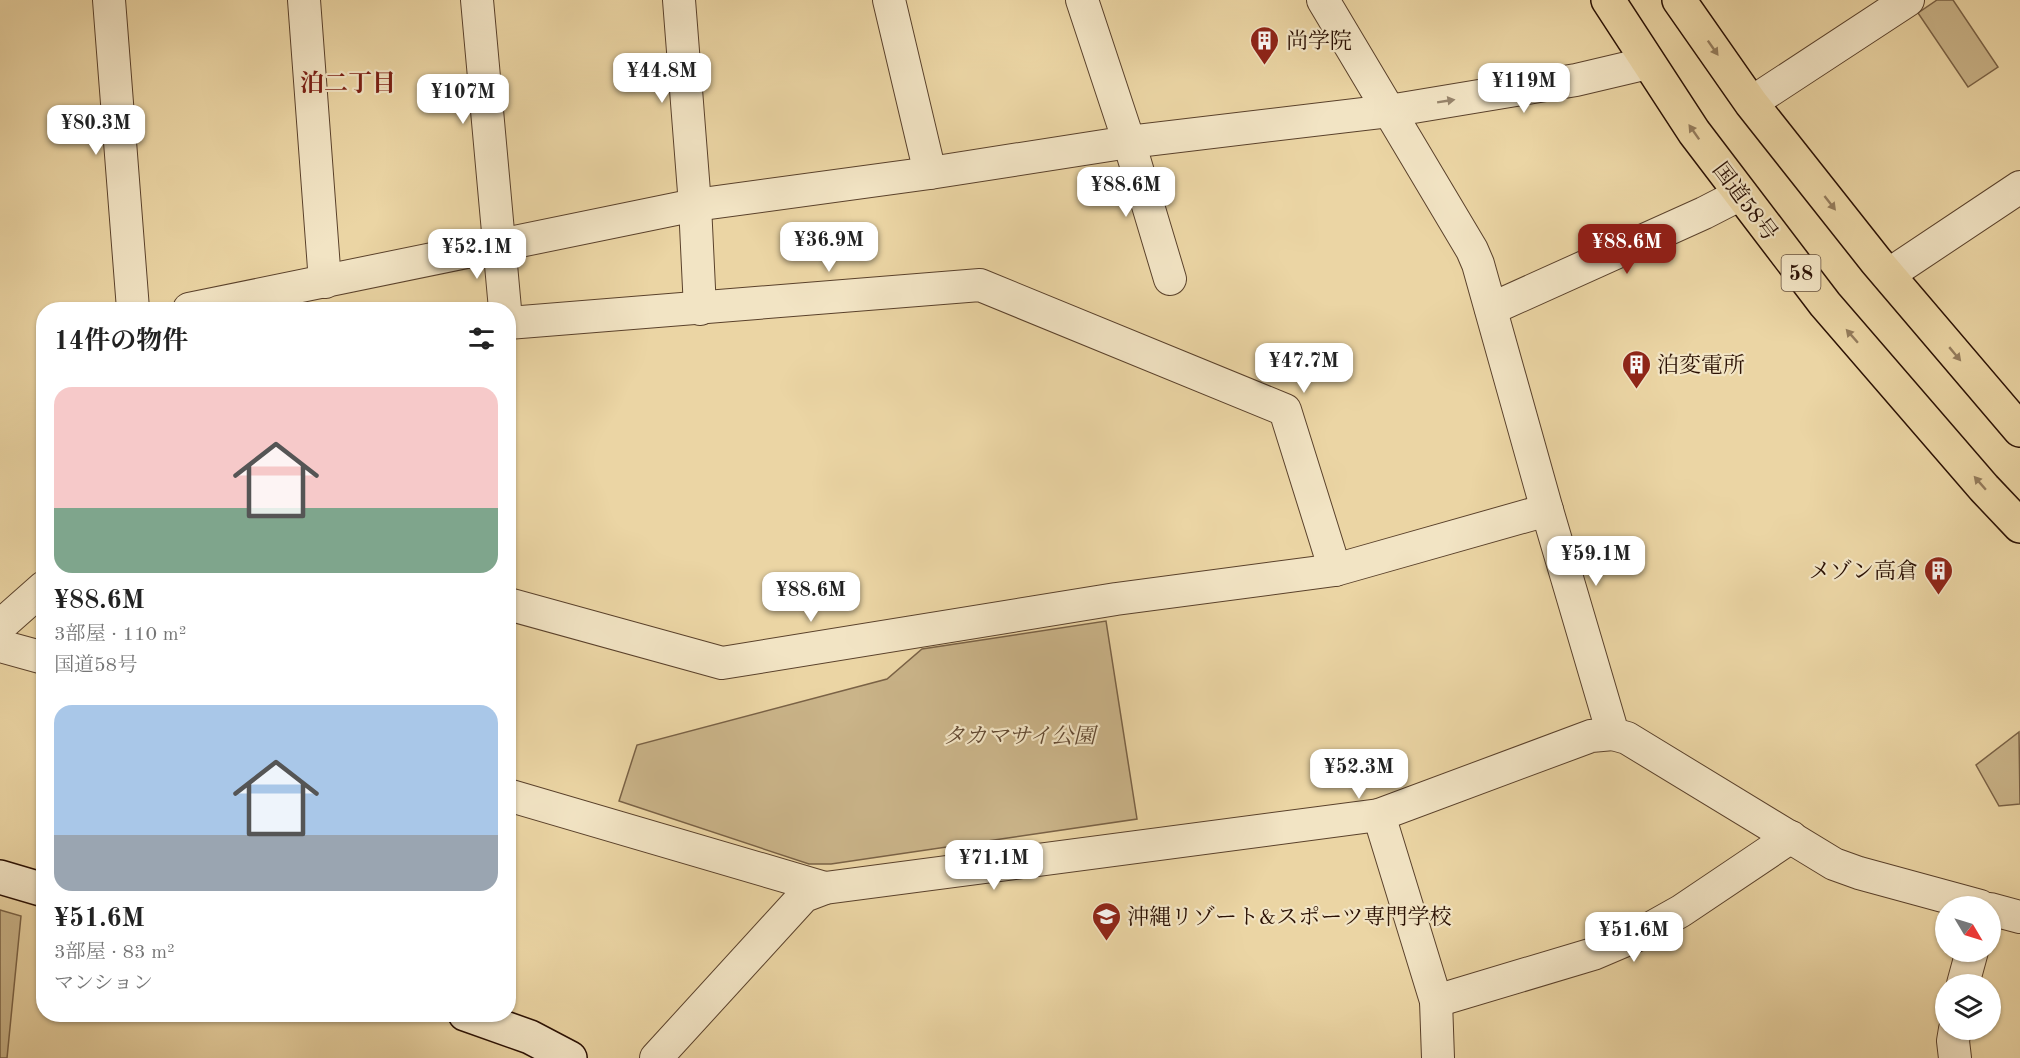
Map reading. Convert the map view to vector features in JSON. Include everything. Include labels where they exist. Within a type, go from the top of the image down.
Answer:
[{"type":"highway","name":"国道58号","points":[[1608,0],[1694,132],[1825,304],[1984,488],[2020,526]]},
{"type":"highway","points":[[1679,0],[1751,103],[1888,275],[2020,430]]},
{"type":"street","points":[[109,0],[132,302]]},
{"type":"street","points":[[304,0],[325,282]]},
{"type":"street","points":[[477,0],[504,302]]},
{"type":"street","points":[[679,0],[695,205],[700,309]]},
{"type":"street","points":[[889,0],[930,173]]},
{"type":"street","points":[[1082,0],[1129,142],[1170,279]]},
{"type":"street","points":[[1323,0],[1472,250],[1478,264],[1613,734]]},
{"type":"street","points":[[1751,103],[1908,0]]},
{"type":"street","points":[[224,302],[695,205],[930,173],[1129,142],[1389,111],[1576,80],[1648,63]]},
{"type":"street","points":[[1888,275],[2020,187]]},
{"type":"street","points":[[1491,309],[1741,194]]},
{"type":"street","points":[[516,322],[980,285],[1285,410],[1335,570]]},
{"type":"street","points":[[516,606],[722,663],[1116,599],[1335,570],[1547,510]]},
{"type":"street","points":[[0,626],[36,594]]},
{"type":"street","points":[[0,646],[36,656]]},
{"type":"street","points":[[656,1058],[804,896],[825,888],[1379,815],[1592,736],[1613,734],[1637,744],[1834,864],[1943,896]]},
{"type":"street","points":[[516,797],[825,888]]},
{"type":"street","points":[[1379,815],[1436,1001],[1438,1058]]},
{"type":"street","points":[[1436,1001],[1593,954],[1640,934],[1681,911],[1791,837]]},
{"type":"street","points":[[0,878],[36,888]]},
{"type":"street","points":[[2001,912],[2020,917]]},
{"type":"street","points":[[488,1022],[530,1037],[570,1058]]},
{"type":"street","points":[[1953,1040],[1955,1058]]},
{"type":"green space","points":[[1937,0],[1953,0],[1998,67],[1968,87],[1918,13]]},
{"type":"green space","name":"タカマサイ公園","points":[[1106,621],[1137,819],[831,864],[809,864],[619,801],[637,745],[887,679],[922,649]]},
{"type":"green space","points":[[2019,732],[2020,804],[1999,806],[1976,765]]},
{"type":"green space","points":[[0,910],[21,916],[7,1058],[0,1058]]},
{"type":"place","name":"尚学院","points":[[1265,66]]},
{"type":"place","name":"泊変電所","points":[[1636,390]]},
{"type":"place","name":"メゾン高倉","points":[[1939,596]]},
{"type":"place","name":"沖縄リゾート&スポーツ専門学校","points":[[1106,942]]},
{"type":"district","name":"泊二丁目","points":[[348,83]]}]
